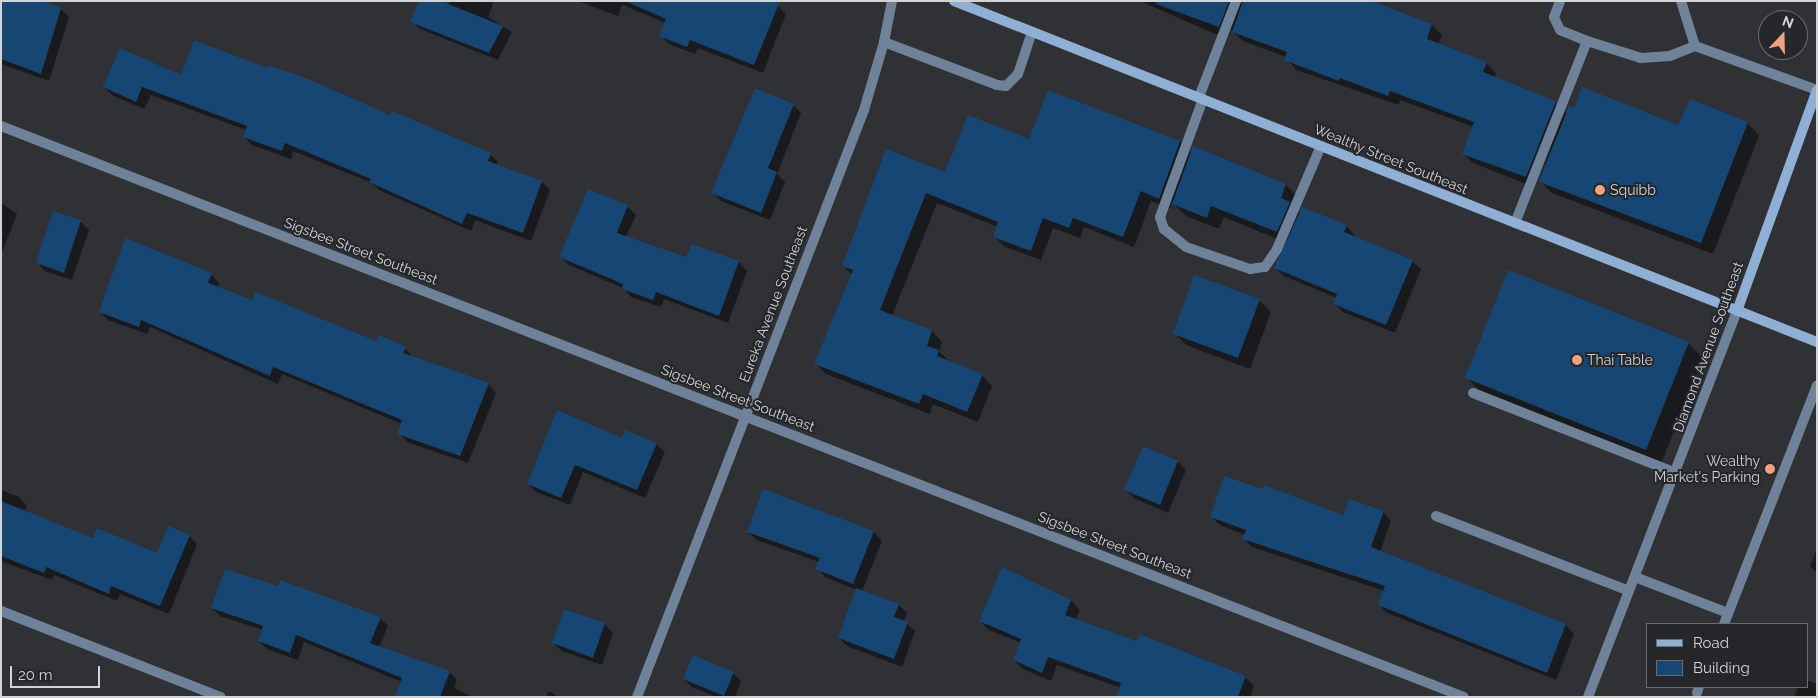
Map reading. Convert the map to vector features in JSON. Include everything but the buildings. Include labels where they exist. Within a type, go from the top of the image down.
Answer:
[{"type":"main road","name":"Wealthy Street Southeast","points":[[954,1],[1817,342]]},
{"type":"main road","name":"Diamond Avenue Southeast","points":[[1737,311],[1817,90]]},
{"type":"street","name":"Eureka Avenue Southeast","points":[[637,697],[744,415],[864,110],[884,42],[892,1]]},
{"type":"street","points":[[1236,1],[1160,217],[1164,229],[1186,247],[1250,269],[1265,267],[1277,249],[1321,146]]},
{"type":"street","points":[[1560,1],[1554,17],[1560,30],[1587,41],[1641,58],[1670,56],[1695,46],[1817,90]]},
{"type":"street","points":[[1681,1],[1695,46]]},
{"type":"street","points":[[884,42],[997,86],[1006,86],[1018,74],[1032,32]]},
{"type":"street","points":[[1515,223],[1587,41]]},
{"type":"street","name":"Sigsbee Street Southeast","points":[[1,126],[1464,697]]},
{"type":"street","name":"Diamond Avenue Southeast","points":[[1588,697],[1737,311]]},
{"type":"street","points":[[1724,623],[1817,385]]},
{"type":"street","points":[[1473,392],[1676,473]]},
{"type":"street","points":[[1436,516],[1629,591]]},
{"type":"street","points":[[1635,577],[1728,613]]},
{"type":"street","points":[[1,611],[221,697]]},
{"type":"place","name":"Squibb","points":[[1600,190]]},
{"type":"place","name":"Thai Table","points":[[1577,360]]},
{"type":"place","name":"Wealthy Market's Parking","points":[[1770,469]]}]
